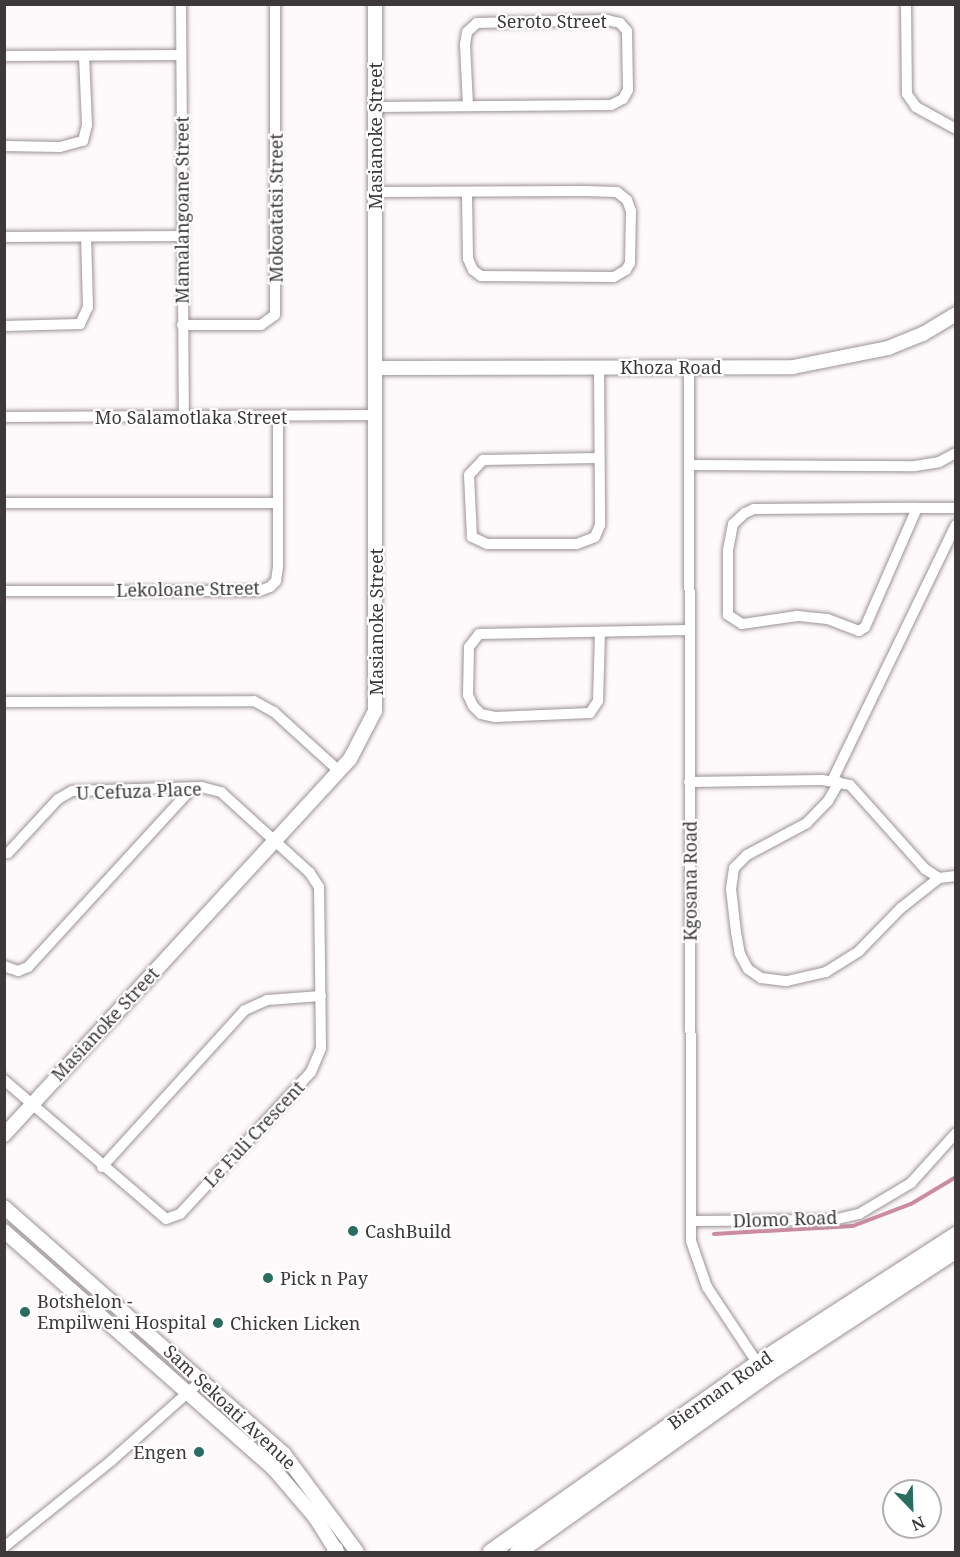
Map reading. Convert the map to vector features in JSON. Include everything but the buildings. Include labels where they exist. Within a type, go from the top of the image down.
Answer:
[{"type":"main road","name":"Bierman Road","points":[[491,1552],[956,1235]]},
{"type":"main road","name":"Bierman Road","points":[[762,1369],[956,1250]]},
{"type":"main road","points":[[518,1552],[762,1369]]},
{"type":"street","name":"Mamalangoane Street","points":[[181,4],[184,416]]},
{"type":"street","name":"Mokoatatsi Street","points":[[183,325],[261,325],[275,315],[275,4]]},
{"type":"street","name":"Masianoke Street","points":[[4,1135],[339,771],[363,741],[376,703],[375,4]]},
{"type":"street","points":[[906,4],[908,94],[916,107],[956,129]]},
{"type":"street","name":"Seroto Street","points":[[375,107],[468,106],[619,102],[628,90],[627,31],[620,23],[607,20],[477,23],[467,32],[465,44],[468,106]]},
{"type":"street","points":[[4,56],[181,55]]},
{"type":"street","points":[[4,146],[60,147],[82,141],[87,125],[84,57]]},
{"type":"street","points":[[375,192],[609,191],[623,195],[631,211],[632,253],[626,270],[608,277],[477,274],[468,259],[467,192]]},
{"type":"street","points":[[4,237],[182,236]]},
{"type":"street","points":[[4,326],[70,326],[84,320],[88,307],[86,237]]},
{"type":"street","name":"Khoza Road","points":[[376,368],[689,366],[793,368],[826,363],[908,341],[956,314]]},
{"type":"street","name":"Kgosana Road","points":[[689,366],[691,1221],[700,1273],[762,1369]]},
{"type":"street","points":[[599,367],[600,525],[589,541],[495,544],[481,543],[472,537],[469,475],[483,460],[599,458]]},
{"type":"street","name":"Mo Salamotlaka Street","points":[[4,417],[377,415]]},
{"type":"street","name":"Lekoloane Street","points":[[4,591],[266,590],[278,576],[278,417]]},
{"type":"street","points":[[689,465],[915,466],[939,462],[956,453]]},
{"type":"street","points":[[4,503],[277,503]]},
{"type":"street","points":[[917,508],[865,627],[859,631],[827,620],[797,616],[742,624],[728,615],[728,550],[733,524],[745,513],[754,509],[917,508],[956,508]]},
{"type":"street","points":[[956,525],[828,801],[807,823],[747,855],[734,868],[731,889],[740,954],[748,969],[761,978],[787,981],[826,972],[859,951],[902,908],[939,878],[956,876]]},
{"type":"street","points":[[600,633],[598,700],[590,712],[495,717],[481,714],[472,706],[468,695],[470,647],[479,634],[689,630]]},
{"type":"street","points":[[4,702],[254,701],[274,712],[339,771]]},
{"type":"street","points":[[689,782],[836,781],[860,793],[925,868],[939,878]]},
{"type":"street","points":[[4,966],[18,971],[28,967],[192,788]]},
{"type":"street","name":"U Cefuza Place","points":[[8,853],[58,799],[72,791],[192,788],[221,792],[274,841]]},
{"type":"street","name":"Le Fuli Crescent","points":[[4,1080],[161,1218],[180,1214],[316,1066],[321,1048],[319,887],[274,841]]},
{"type":"street","points":[[102,1167],[245,1010],[267,1000],[321,996]]},
{"type":"street","name":"Dlomo Road","points":[[691,1221],[833,1220],[859,1214],[911,1182],[956,1133]]},
{"type":"street","name":"Sam Sekoati Avenue","points":[[4,1207],[203,1379],[284,1454],[357,1552]]},
{"type":"street","name":"Sam Sekoati Avenue","points":[[4,1231],[273,1468],[315,1517],[336,1551]]},
{"type":"street","points":[[4,1547],[111,1461],[203,1379]]},
{"type":"waterway","points":[[714,1234],[853,1226],[911,1204],[956,1177]]},
{"type":"place","name":"CashBuild","points":[[353,1231]]},
{"type":"place","name":"Pick n Pay","points":[[268,1278]]},
{"type":"place","name":"Botshelon - Empilweni Hospital","points":[[25,1312]]},
{"type":"place","name":"Chicken Licken","points":[[218,1323]]},
{"type":"place","name":"Engen","points":[[199,1452]]}]
